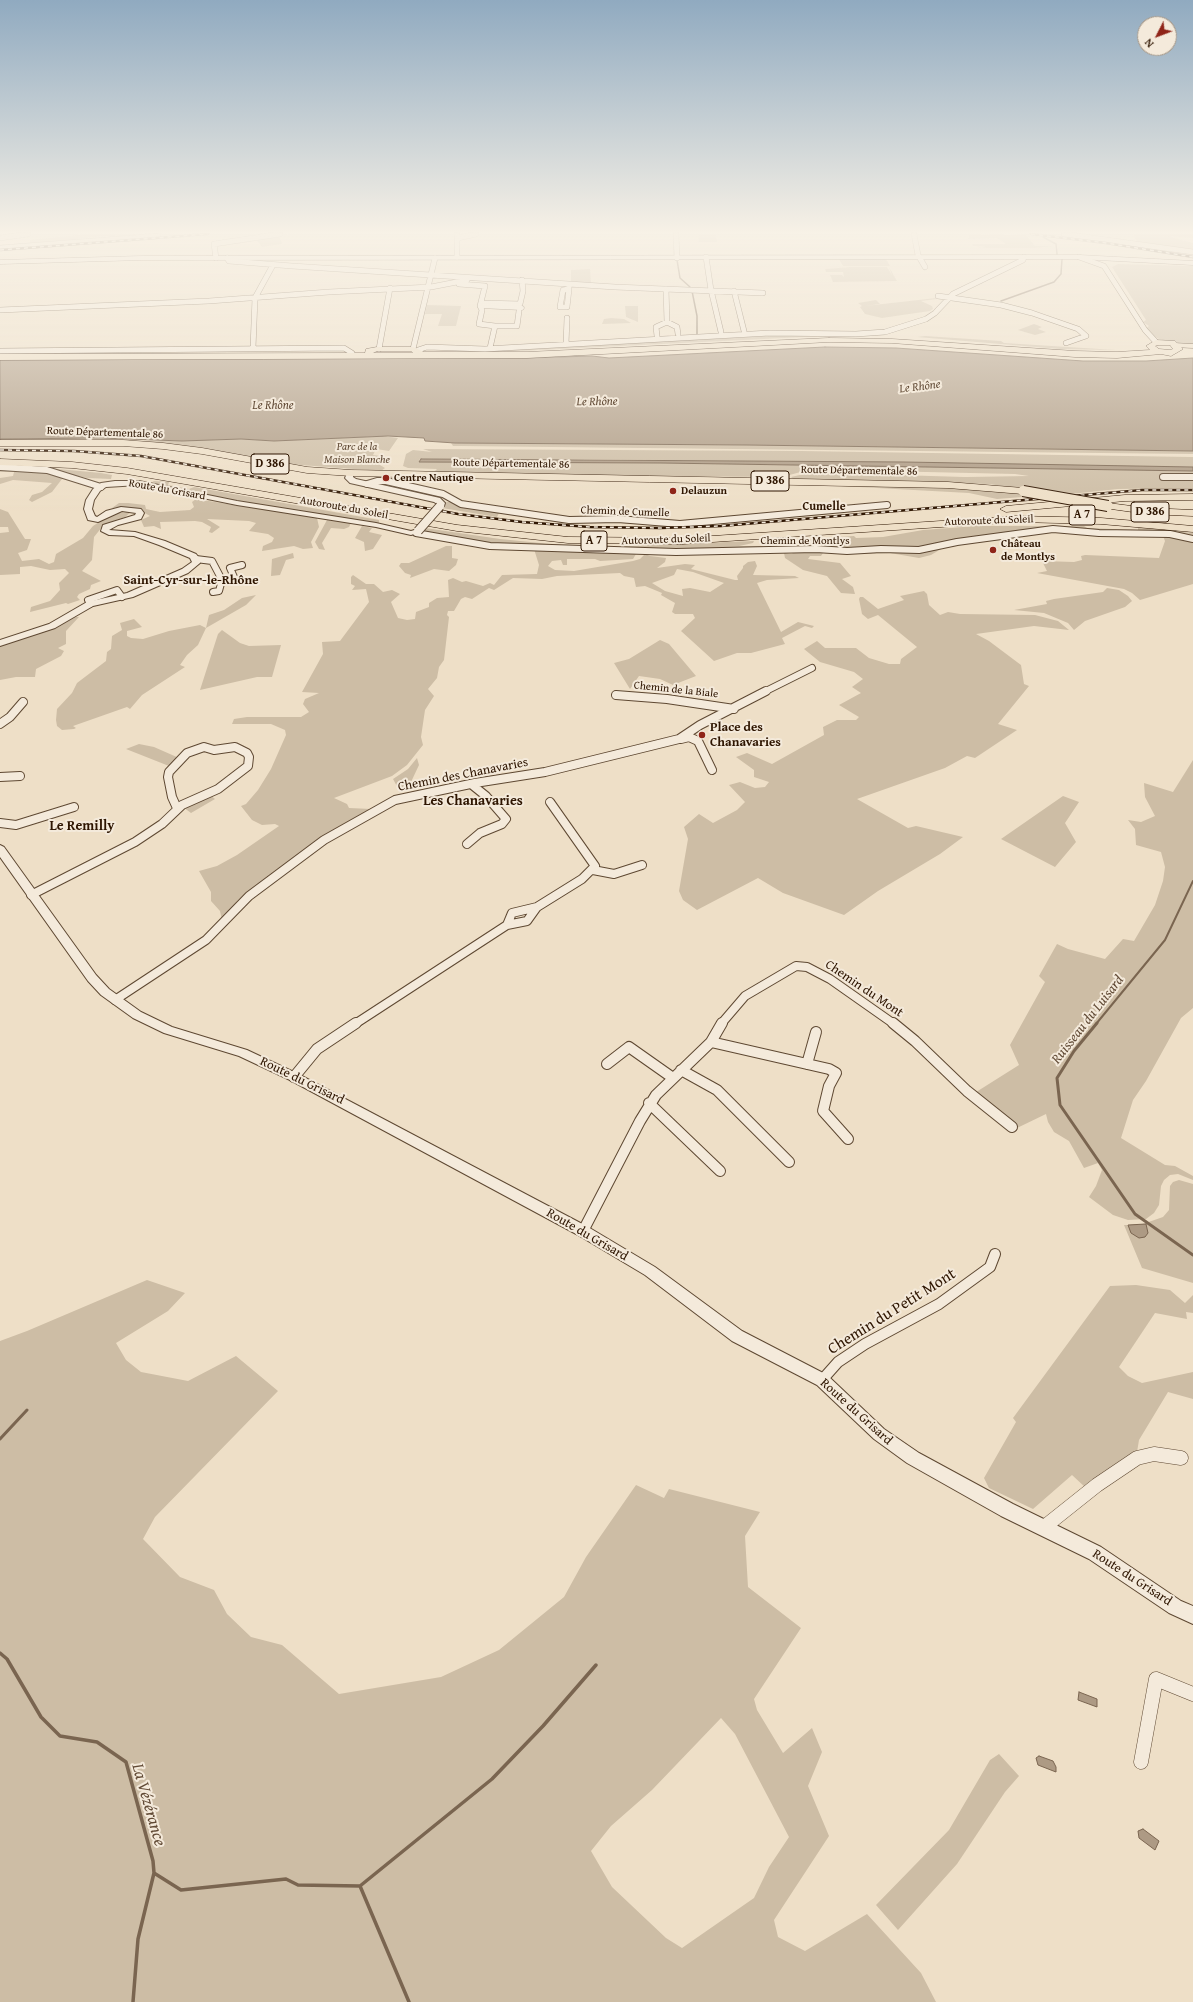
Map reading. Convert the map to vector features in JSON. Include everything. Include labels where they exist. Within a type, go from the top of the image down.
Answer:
[{"type":"highway","name":"Autoroute du Soleil","points":[[0,458],[74,460],[131,466],[470,524],[568,534],[628,536],[704,534],[970,516],[1070,514],[1123,517],[1193,524]]},
{"type":"highway","name":"Autoroute du Soleil","points":[[0,462],[72,465],[127,471],[457,528],[568,540],[682,541],[1017,519],[1101,521],[1193,529]]},
{"type":"highway","points":[[970,516],[983,512],[1112,499],[1193,497]]},
{"type":"main road","points":[[885,332],[893,337],[952,340],[979,345]]},
{"type":"main road","points":[[0,356],[344,356],[369,353],[379,349],[449,354],[536,352],[803,338],[878,338],[1099,352],[1136,351],[1153,344],[1166,342],[1177,347],[1193,349]]},
{"type":"main road","points":[[0,356],[369,353],[374,356],[417,352],[526,355],[829,340],[892,341],[1082,355],[1122,355],[1159,352],[1171,353],[1177,347],[1193,346]]},
{"type":"main road","points":[[1153,344],[1159,352]]},
{"type":"main road","points":[[449,354],[477,352],[490,348]]},
{"type":"main road","name":"Route Départementale 86","points":[[0,443],[123,443],[163,446],[307,470],[351,473],[981,487],[1023,491],[1108,506],[1147,511],[1193,513]]},
{"type":"street","points":[[252,348],[253,327]]},
{"type":"street","points":[[379,349],[383,327]]},
{"type":"street","points":[[417,327],[417,352],[427,348],[490,348],[764,334],[856,334],[885,332],[899,327]]},
{"type":"street","points":[[490,348],[495,327]]},
{"type":"street","points":[[566,344],[567,327]]},
{"type":"street","points":[[656,327],[657,336]]},
{"type":"street","points":[[677,327],[678,334]]},
{"type":"street","points":[[721,327],[722,332]]},
{"type":"street","points":[[1066,343],[1086,337],[1078,329],[1073,327]]},
{"type":"street","points":[[1143,327],[1153,344]]},
{"type":"street","points":[[0,351],[343,348],[352,353]]},
{"type":"street","points":[[0,467],[47,470],[101,486]]},
{"type":"street","points":[[351,473],[349,478],[351,480],[437,500],[441,503],[417,532]]},
{"type":"street","points":[[1164,477],[1193,477]]},
{"type":"street","name":"Chemin de Cumelle","points":[[367,484],[386,481],[443,494],[461,504],[569,520],[618,519],[663,524],[693,523],[888,505]]},
{"type":"street","name":"Route du Grisard","points":[[196,560],[188,553],[140,536],[107,532],[105,529],[109,525],[136,518],[140,513],[133,510],[121,510],[110,513],[98,520],[91,518],[88,509],[89,502],[93,494],[101,486],[115,483],[139,484],[237,503],[417,532]]},
{"type":"street","name":"Chemin de Montlys","points":[[417,532],[490,546],[668,552],[816,549],[847,551],[881,549],[919,550],[957,542],[1053,529],[1099,533],[1170,534],[1193,539]]},
{"type":"street","points":[[0,643],[52,626],[90,604],[122,597],[185,572],[194,565],[196,560],[212,561],[222,582],[219,591],[213,592]]},
{"type":"street","points":[[222,582],[232,580],[234,577],[230,568],[242,565]]},
{"type":"street","name":"Chemin des Chanavaries","points":[[115,1000],[206,940],[249,896],[324,840],[395,800],[471,784],[546,772],[679,739],[694,729],[812,668]]},
{"type":"street","name":"Chemin de la Biale","points":[[616,695],[667,699],[734,709]]},
{"type":"street","points":[[0,724],[10,717],[23,702]]},
{"type":"street","points":[[679,739],[689,737],[698,741],[712,770]]},
{"type":"street","points":[[31,895],[147,835],[162,824],[177,808],[218,789],[245,768],[249,762],[247,753],[242,749],[235,747],[214,750],[204,747],[187,753],[168,772],[168,778],[177,808]]},
{"type":"street","points":[[0,777],[20,776]]},
{"type":"street","points":[[467,844],[482,832],[503,823],[506,818],[486,796],[471,784]]},
{"type":"street","points":[[507,925],[512,913],[537,906],[582,879],[593,870],[594,864],[550,802]]},
{"type":"street","points":[[0,823],[16,825],[74,807]]},
{"type":"street","name":"Route du Grisard","points":[[0,849],[31,895],[92,978],[115,1000],[153,1024],[243,1053],[294,1077],[583,1231],[650,1271],[737,1336],[822,1380],[879,1434],[896,1447],[978,1494],[1095,1553],[1175,1607],[1193,1615]]},
{"type":"street","points":[[593,870],[614,874],[642,865]]},
{"type":"street","points":[[294,1077],[317,1048],[507,925],[527,921],[537,906]]},
{"type":"street","name":"Chemin du Mont","points":[[583,1231],[649,1104],[681,1070],[712,1042],[724,1020],[745,996],[788,969],[796,966],[807,968],[840,985],[897,1027],[931,1056],[967,1091],[1012,1127]]},
{"type":"street","points":[[807,1064],[816,1032]]},
{"type":"street","points":[[712,1042],[829,1069],[836,1073],[829,1086],[823,1112],[848,1139]]},
{"type":"street","points":[[607,1064],[629,1048],[673,1078]]},
{"type":"street","points":[[681,1070],[717,1090],[789,1162]]},
{"type":"street","points":[[649,1104],[720,1172]]},
{"type":"street","name":"Chemin du Petit Mont","points":[[822,1380],[838,1362],[865,1344],[939,1304],[990,1266],[995,1254]]},
{"type":"street","points":[[1043,1528],[1097,1485],[1137,1458],[1154,1454],[1181,1458]]},
{"type":"street","points":[[1141,1762],[1156,1679],[1193,1694]]},
{"type":"green space","points":[[1025,327],[1041,327],[1038,329],[1046,332],[1035,335],[1018,330]]},
{"type":"green space","points":[[1193,327],[1193,345],[1181,345],[1159,339],[1152,335],[1146,328]]},
{"type":"green space","points":[[770,336],[825,336],[478,353],[488,350]]},
{"type":"green space","points":[[925,336],[1001,341],[1004,343],[1116,350],[1060,349],[917,337]]},
{"type":"green space","name":"Parc de la Maison Blanche","points":[[383,436],[398,438],[389,451],[376,449],[373,455],[387,457],[380,465],[385,468],[381,471],[288,464],[161,443],[137,441],[241,439],[274,441]]},
{"type":"green space","points":[[451,443],[1193,451],[1193,454],[453,446]]},
{"type":"green space","points":[[423,449],[801,451],[1193,457],[1193,467],[591,459],[419,460],[446,462],[661,463],[1193,471],[1193,488],[1118,489],[1061,495],[989,484],[793,479],[791,477],[804,474],[829,473],[965,477],[1029,476],[1015,474],[808,470],[782,477],[640,476],[439,472],[435,471],[437,469],[408,468],[403,466],[406,454],[413,450],[432,452]]},
{"type":"green space","points":[[37,467],[112,475],[111,479],[87,478]]},
{"type":"green space","points":[[0,468],[40,470],[68,478],[62,479],[52,492],[32,502],[29,500],[32,495],[42,492],[52,483],[13,480],[0,484],[0,478],[13,476],[14,472],[0,472]]},
{"type":"green space","points":[[154,481],[169,482],[168,485],[189,489],[194,487],[379,520],[379,523],[241,502],[151,483]]},
{"type":"green space","points":[[840,486],[978,489],[1036,496],[997,499],[969,493]]},
{"type":"green space","points":[[196,499],[317,518],[319,527],[311,542],[313,548],[303,549],[294,546],[262,551],[263,546],[272,542],[274,538],[268,534],[249,531],[256,523],[249,521],[207,519],[220,527],[212,533],[209,532],[211,527],[202,522],[195,521],[160,522],[161,529],[154,526],[144,527],[141,520],[150,516],[138,509],[128,507],[112,508],[119,503],[128,503],[145,505],[146,509],[160,512],[190,510],[194,507],[192,502]]},
{"type":"green space","points":[[451,501],[499,513],[497,517],[442,508],[444,503]]},
{"type":"green space","points":[[0,509],[8,512],[25,539],[31,539],[27,550],[18,553],[22,561],[39,559],[49,564],[54,562],[56,554],[83,538],[93,526],[113,513],[131,512],[125,517],[102,527],[94,537],[92,560],[82,571],[101,581],[91,585],[90,589],[79,594],[77,597],[80,600],[30,612],[31,607],[50,601],[60,590],[59,583],[69,573],[65,569],[50,570],[31,566],[20,567],[20,574],[0,575],[0,533],[9,532],[8,527],[0,527]]},
{"type":"green space","points":[[327,520],[351,523],[349,527],[344,529],[331,528],[322,543],[325,550],[319,549],[315,542]]},
{"type":"green space","points":[[362,526],[372,528],[369,532],[382,535],[373,549],[365,551],[364,542],[355,538]]},
{"type":"green space","points":[[976,526],[1084,526],[1087,528],[1138,530],[1138,527],[1193,533],[1193,537],[1055,527],[917,548],[851,550],[801,547],[798,540],[854,536],[856,538],[883,537],[923,530]]},
{"type":"green space","points":[[425,528],[500,539],[571,546],[508,545],[470,542],[421,531]]},
{"type":"green space","points":[[1163,536],[1193,541],[1193,584],[1140,600],[1132,593],[1124,589],[1037,573],[1047,571],[1042,561],[1074,562],[1082,560],[1081,556],[1085,555],[1159,558],[1165,541]]},
{"type":"green space","points":[[754,541],[753,543],[739,546],[762,546],[764,548],[627,549],[625,546]]},
{"type":"green space","points":[[446,546],[452,546],[452,558],[458,559],[456,565],[449,571],[434,569],[410,578],[411,575],[405,573],[399,566],[401,563],[409,563]]},
{"type":"green space","points":[[946,546],[931,555],[919,558],[890,553],[856,553]]},
{"type":"green space","points":[[534,549],[636,554],[633,559],[600,561],[595,559],[567,559],[567,565],[563,565],[561,560],[552,561],[548,566],[555,570],[574,571],[633,561],[640,559],[645,554],[666,558],[665,562],[657,568],[685,564],[695,565],[691,569],[738,580],[737,576],[743,566],[748,562],[755,561],[757,566],[753,575],[795,576],[799,578],[767,580],[757,583],[781,632],[798,622],[814,626],[812,628],[805,626],[782,638],[785,644],[751,653],[737,653],[714,661],[681,631],[695,618],[693,614],[675,614],[672,612],[675,603],[661,595],[662,593],[645,586],[636,587],[634,578],[624,576],[620,573],[557,576],[542,579],[513,578],[494,590],[489,588],[472,599],[465,597],[461,599],[454,611],[448,611],[447,615],[449,617],[444,660],[439,667],[437,678],[428,689],[434,696],[425,710],[421,737],[423,745],[407,765],[392,776],[334,798],[347,804],[349,808],[371,809],[332,831],[255,886],[238,900],[222,920],[220,911],[211,901],[211,892],[199,871],[217,866],[237,855],[279,826],[275,824],[262,825],[252,820],[241,806],[246,804],[258,790],[271,769],[286,735],[285,730],[271,724],[232,724],[234,719],[247,717],[301,717],[309,712],[303,704],[305,699],[319,693],[302,692],[323,654],[322,642],[340,641],[369,602],[366,589],[352,590],[355,586],[351,584],[351,577],[353,575],[366,584],[374,584],[383,592],[392,590],[400,594],[391,602],[398,618],[407,620],[415,619],[416,612],[429,607],[429,603],[437,598],[449,597],[448,580],[453,578],[462,582],[466,581],[483,586],[490,583],[494,585],[502,575],[537,574],[539,565]],"holes":[[[677,569],[693,572],[724,583],[710,592],[690,588],[682,589],[683,596],[665,591],[652,583],[674,575]]]},
{"type":"green space","points":[[798,551],[834,553],[823,553],[821,556],[810,556],[808,559],[840,563],[851,576],[842,579],[853,587],[855,594],[841,593],[827,576],[803,570],[785,558],[784,553],[791,554]]},
{"type":"green space","points":[[293,553],[294,558],[286,560],[280,575],[271,576],[272,559]]},
{"type":"green space","points":[[1107,588],[1119,590],[1128,596],[1132,601],[1125,607],[1085,621],[1074,630],[1068,623],[1044,613],[1014,610],[1047,604],[1046,601],[1054,599],[1103,592]]},
{"type":"green space","points":[[924,591],[927,594],[929,605],[940,615],[948,612],[960,614],[1035,615],[1058,621],[1069,630],[1034,626],[976,634],[989,641],[1021,665],[1024,684],[1029,686],[998,724],[1017,730],[975,758],[967,756],[945,768],[857,799],[908,828],[916,826],[963,837],[940,854],[878,891],[844,915],[783,893],[758,878],[697,910],[683,900],[679,891],[688,839],[684,827],[699,814],[713,823],[737,810],[745,802],[729,785],[740,782],[755,788],[765,787],[769,782],[754,777],[754,770],[736,757],[747,753],[772,764],[824,735],[823,727],[837,720],[856,720],[859,717],[839,705],[861,693],[852,687],[863,679],[854,672],[820,662],[804,649],[817,641],[825,648],[856,648],[869,658],[889,664],[900,664],[901,659],[917,647],[878,615],[868,619],[862,614],[859,599],[860,597],[863,597],[878,609],[904,600],[900,596]]},
{"type":"green space","points":[[256,595],[246,605],[206,628],[209,615],[224,610],[242,598]]},
{"type":"green space","points":[[79,617],[66,631],[66,644],[58,648],[64,651],[61,656],[36,669],[35,677],[16,677],[0,680],[0,645],[57,626]]},
{"type":"green space","points":[[134,619],[142,627],[127,631],[127,636],[131,638],[143,639],[169,631],[200,625],[206,628],[198,645],[187,655],[180,665],[185,667],[142,695],[130,709],[127,707],[73,726],[76,728],[74,729],[62,730],[57,726],[57,709],[72,693],[77,683],[106,661],[107,652],[111,649],[112,636],[122,630],[120,623]]},
{"type":"green space","points":[[222,630],[240,643],[249,646],[281,645],[272,677],[257,677],[200,690],[218,634]]},
{"type":"green space","points":[[660,640],[669,644],[696,676],[673,685],[660,679],[639,676],[630,689],[614,663],[629,659]]},
{"type":"green space","points":[[139,744],[154,747],[179,758],[169,766],[126,749]]},
{"type":"green space","points":[[417,758],[419,765],[411,782],[399,790],[393,779],[408,769]]},
{"type":"green space","points":[[1193,760],[1193,1008],[1181,1018],[1146,1081],[1133,1100],[1121,1138],[1165,1165],[1175,1166],[1193,1176],[1193,1180],[1178,1174],[1170,1175],[1164,1180],[1161,1186],[1159,1205],[1154,1213],[1146,1219],[1128,1220],[1113,1215],[1089,1197],[1096,1186],[1102,1170],[1098,1163],[1084,1168],[1069,1141],[1054,1132],[1048,1122],[1046,1114],[1017,1128],[973,1094],[1019,1065],[1010,1045],[1045,982],[1039,976],[1057,944],[1068,949],[1105,959],[1123,939],[1134,941],[1155,905],[1163,881],[1165,867],[1161,852],[1136,845],[1135,829],[1128,820],[1141,822],[1155,816],[1145,797],[1144,783],[1173,792]]},
{"type":"green space","points":[[210,795],[215,799],[191,813],[183,807]]},
{"type":"green space","points":[[1063,796],[1079,802],[1065,823],[1076,842],[1055,867],[1001,839]]},
{"type":"green space","points":[[1179,1180],[1193,1184],[1193,1283],[1142,1268],[1124,1225],[1140,1225],[1163,1217],[1169,1210],[1170,1186],[1173,1182]]},
{"type":"green space","points":[[147,1280],[185,1293],[168,1311],[116,1343],[126,1360],[141,1372],[188,1381],[236,1356],[278,1391],[155,1517],[143,1539],[180,1577],[214,1590],[227,1614],[251,1637],[282,1645],[339,1694],[441,1677],[499,1650],[564,1597],[586,1557],[636,1485],[664,1498],[669,1489],[760,1512],[745,1536],[748,1587],[801,1628],[754,1699],[757,1710],[783,1753],[812,1728],[822,1752],[808,1786],[829,1836],[774,1920],[778,1937],[805,1951],[867,1914],[921,1973],[936,2002],[0,2002],[0,1341]],"holes":[[[721,1718],[735,1734],[789,1837],[769,1867],[754,1898],[682,1948],[666,1938],[612,1887],[591,1851],[611,1826],[652,1790]]]},
{"type":"green space","points":[[1136,1285],[1170,1290],[1185,1303],[1193,1295],[1193,1313],[1186,1312],[1187,1319],[1155,1313],[1119,1367],[1128,1376],[1142,1383],[1193,1372],[1193,1399],[1168,1392],[1139,1440],[1137,1452],[1129,1455],[1086,1488],[1072,1475],[1033,1509],[989,1488],[984,1478],[1016,1422],[1013,1418],[1110,1286]]},
{"type":"green space","points":[[999,1754],[1019,1776],[1005,1792],[957,1864],[898,1930],[876,1905],[949,1830],[990,1760]]},
{"type":"water","name":"Le Rhône","points":[[825,347],[896,348],[1083,361],[1146,361],[1193,358],[1193,451],[455,443],[425,441],[424,438],[388,436],[274,441],[241,439],[182,441],[101,438],[0,439],[0,359],[528,358],[592,356],[609,358]]},
{"type":"water","points":[[421,459],[904,462],[1193,467],[1193,471],[661,463],[419,462]]},
{"type":"water","points":[[1146,1224],[1148,1233],[1145,1237],[1139,1238],[1131,1233],[1128,1225]]},
{"type":"water","points":[[1079,1692],[1097,1699],[1097,1707],[1078,1700]]},
{"type":"water","points":[[1039,1756],[1053,1761],[1056,1767],[1056,1772],[1038,1765],[1036,1758]]},
{"type":"water","points":[[1143,1829],[1159,1841],[1155,1850],[1139,1838],[1138,1831]]},
{"type":"waterway","points":[[697,327],[697,335]]},
{"type":"waterway","name":"Ruisseau du Luisard","points":[[1096,1024],[1165,940],[1193,881]]},
{"type":"waterway","name":"Ruisseau du Luisard","points":[[1097,1023],[1074,1051],[1057,1078],[1060,1105],[1135,1214],[1193,1255]]},
{"type":"waterway","points":[[0,1439],[27,1410]]},
{"type":"waterway","name":"La Vézérance","points":[[0,1653],[7,1659],[41,1717],[60,1736],[97,1742],[126,1762],[153,1861],[154,1873]]},
{"type":"waterway","points":[[360,1886],[492,1779],[543,1726],[596,1665]]},
{"type":"waterway","name":"La Vézérance","points":[[133,2002],[138,1939],[154,1873]]},
{"type":"waterway","points":[[154,1873],[181,1890],[286,1879],[298,1885],[360,1886]]},
{"type":"waterway","points":[[360,1886],[409,2002]]},
{"type":"railway","points":[[0,450],[74,451],[141,456],[458,514],[522,522],[590,527],[660,528],[721,526],[1142,490],[1193,490]]},
{"type":"place","name":"Centre Nautique","points":[[386,478]]},
{"type":"place","name":"Delauzun","points":[[673,491]]},
{"type":"place","name":"Château de Montlys","points":[[993,550]]},
{"type":"place","name":"Place des Chanavaries","points":[[702,735]]},
{"type":"district","name":"Cumelle","points":[[824,507]]},
{"type":"district","name":"Saint-Cyr-sur-le-Rhône","points":[[191,581]]},
{"type":"district","name":"Les Chanavaries","points":[[473,801]]},
{"type":"district","name":"Le Remilly","points":[[82,826]]}]
